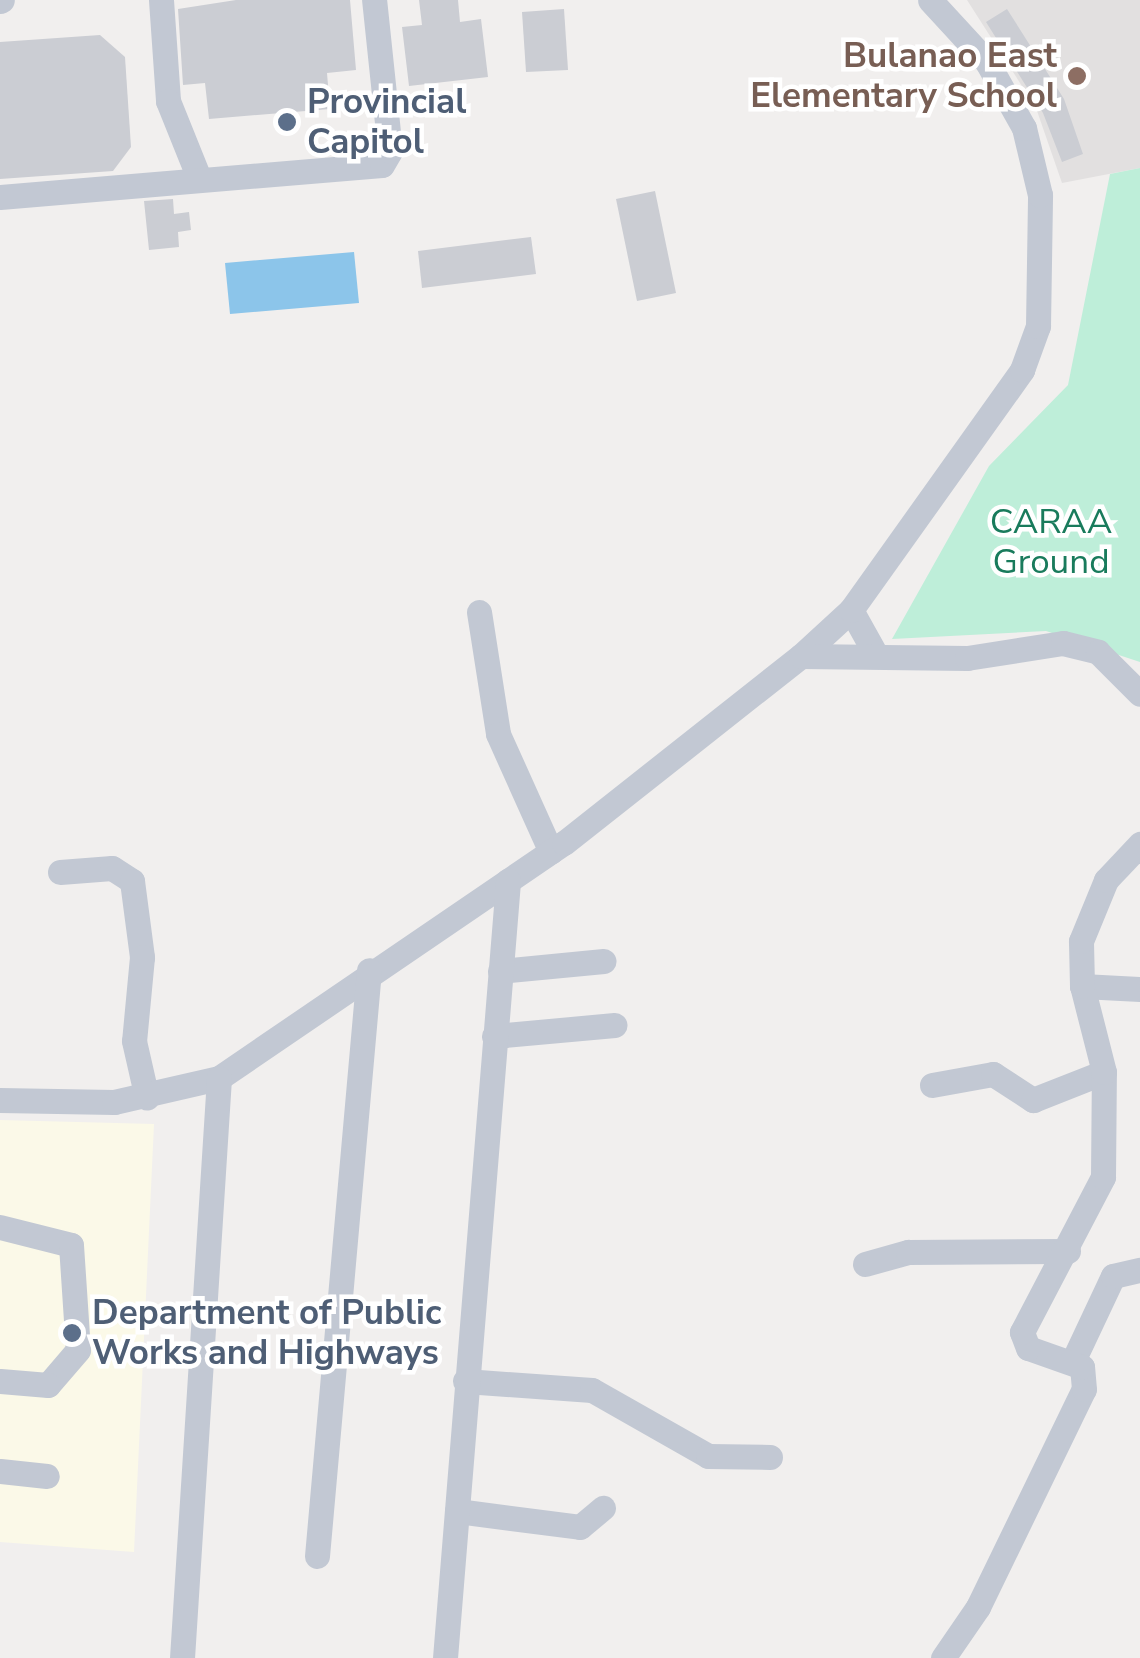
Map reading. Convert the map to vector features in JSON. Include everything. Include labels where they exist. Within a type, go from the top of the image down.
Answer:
[{"type":"street","points":[[160,0],[168,101],[199,178]]},
{"type":"street","points":[[0,197],[382,166],[390,151],[374,0]]},
{"type":"street","points":[[0,1100],[147,1098],[220,1078],[369,970],[551,852],[801,656],[850,610],[1022,370],[1046,274],[1024,128],[986,62],[930,0]]},
{"type":"street","points":[[850,610],[876,655]]},
{"type":"street","points":[[480,612],[498,734],[551,852]]},
{"type":"street","points":[[801,656],[967,658],[1078,645],[1140,694]]},
{"type":"street","points":[[943,1658],[978,1607],[1084,1389],[1072,1362],[1022,1339],[1103,1177],[1104,1072],[1082,986],[1088,909],[1140,844]]},
{"type":"street","points":[[60,872],[112,868],[132,881],[142,958],[134,1041],[147,1098]]},
{"type":"street","points":[[446,1658],[465,1380],[508,881]]},
{"type":"street","points":[[500,971],[604,961]]},
{"type":"street","points":[[316,1556],[369,970]]},
{"type":"street","points":[[1082,986],[1140,989]]},
{"type":"street","points":[[494,1036],[614,1026]]},
{"type":"street","points":[[932,1085],[993,1074],[1033,1100],[1104,1072]]},
{"type":"street","points":[[182,1658],[220,1078]]},
{"type":"street","points":[[0,1227],[71,1245],[78,1314],[78,1350],[66,1372],[48,1385],[0,1380]]},
{"type":"street","points":[[865,1264],[908,1252],[1068,1252]]},
{"type":"street","points":[[1072,1362],[1114,1276],[1140,1270]]},
{"type":"street","points":[[465,1380],[592,1390],[708,1456],[770,1458]]},
{"type":"street","points":[[0,1471],[47,1476]]},
{"type":"street","points":[[456,1512],[580,1527],[603,1508]]},
{"type":"shaded area","name":"Bulanao East Elementary School","points":[[967,0],[1140,0],[1140,168],[1062,183],[1036,108]]},
{"type":"shaded area","name":"Department of Public Works and Highways","points":[[0,1120],[154,1124],[134,1552],[0,1542]]},
{"type":"green space","name":"CARAA Ground","points":[[1140,168],[1140,662],[1046,631],[892,639],[989,466],[1068,385],[1110,174]]},
{"type":"water","points":[[354,252],[359,303],[230,314],[225,263]]},
{"type":"building","points":[[236,0],[350,0],[356,70],[327,73],[330,109],[209,119],[205,83],[183,85],[178,9]]},
{"type":"building","points":[[419,0],[458,0],[460,22],[481,19],[488,77],[409,86],[402,27],[422,25]]},
{"type":"building","points":[[564,9],[568,70],[526,72],[522,12]]},
{"type":"building","points":[[1007,9],[1064,99],[1083,154],[1062,162],[1043,113],[986,22]]},
{"type":"building","points":[[100,35],[125,57],[131,147],[113,171],[0,179],[0,42]]},
{"type":"building","points":[[655,191],[676,293],[637,301],[616,199]]},
{"type":"building","points":[[173,199],[174,214],[189,212],[191,230],[178,232],[179,247],[149,250],[144,201]]},
{"type":"building","points":[[531,237],[536,274],[422,288],[418,251]]},
{"type":"place","name":"Bulanao East Elementary School","points":[[1077,76]]},
{"type":"place","name":"Provincial Capitol","points":[[287,122]]},
{"type":"place","name":"Department of Public Works and Highways","points":[[72,1333]]}]
